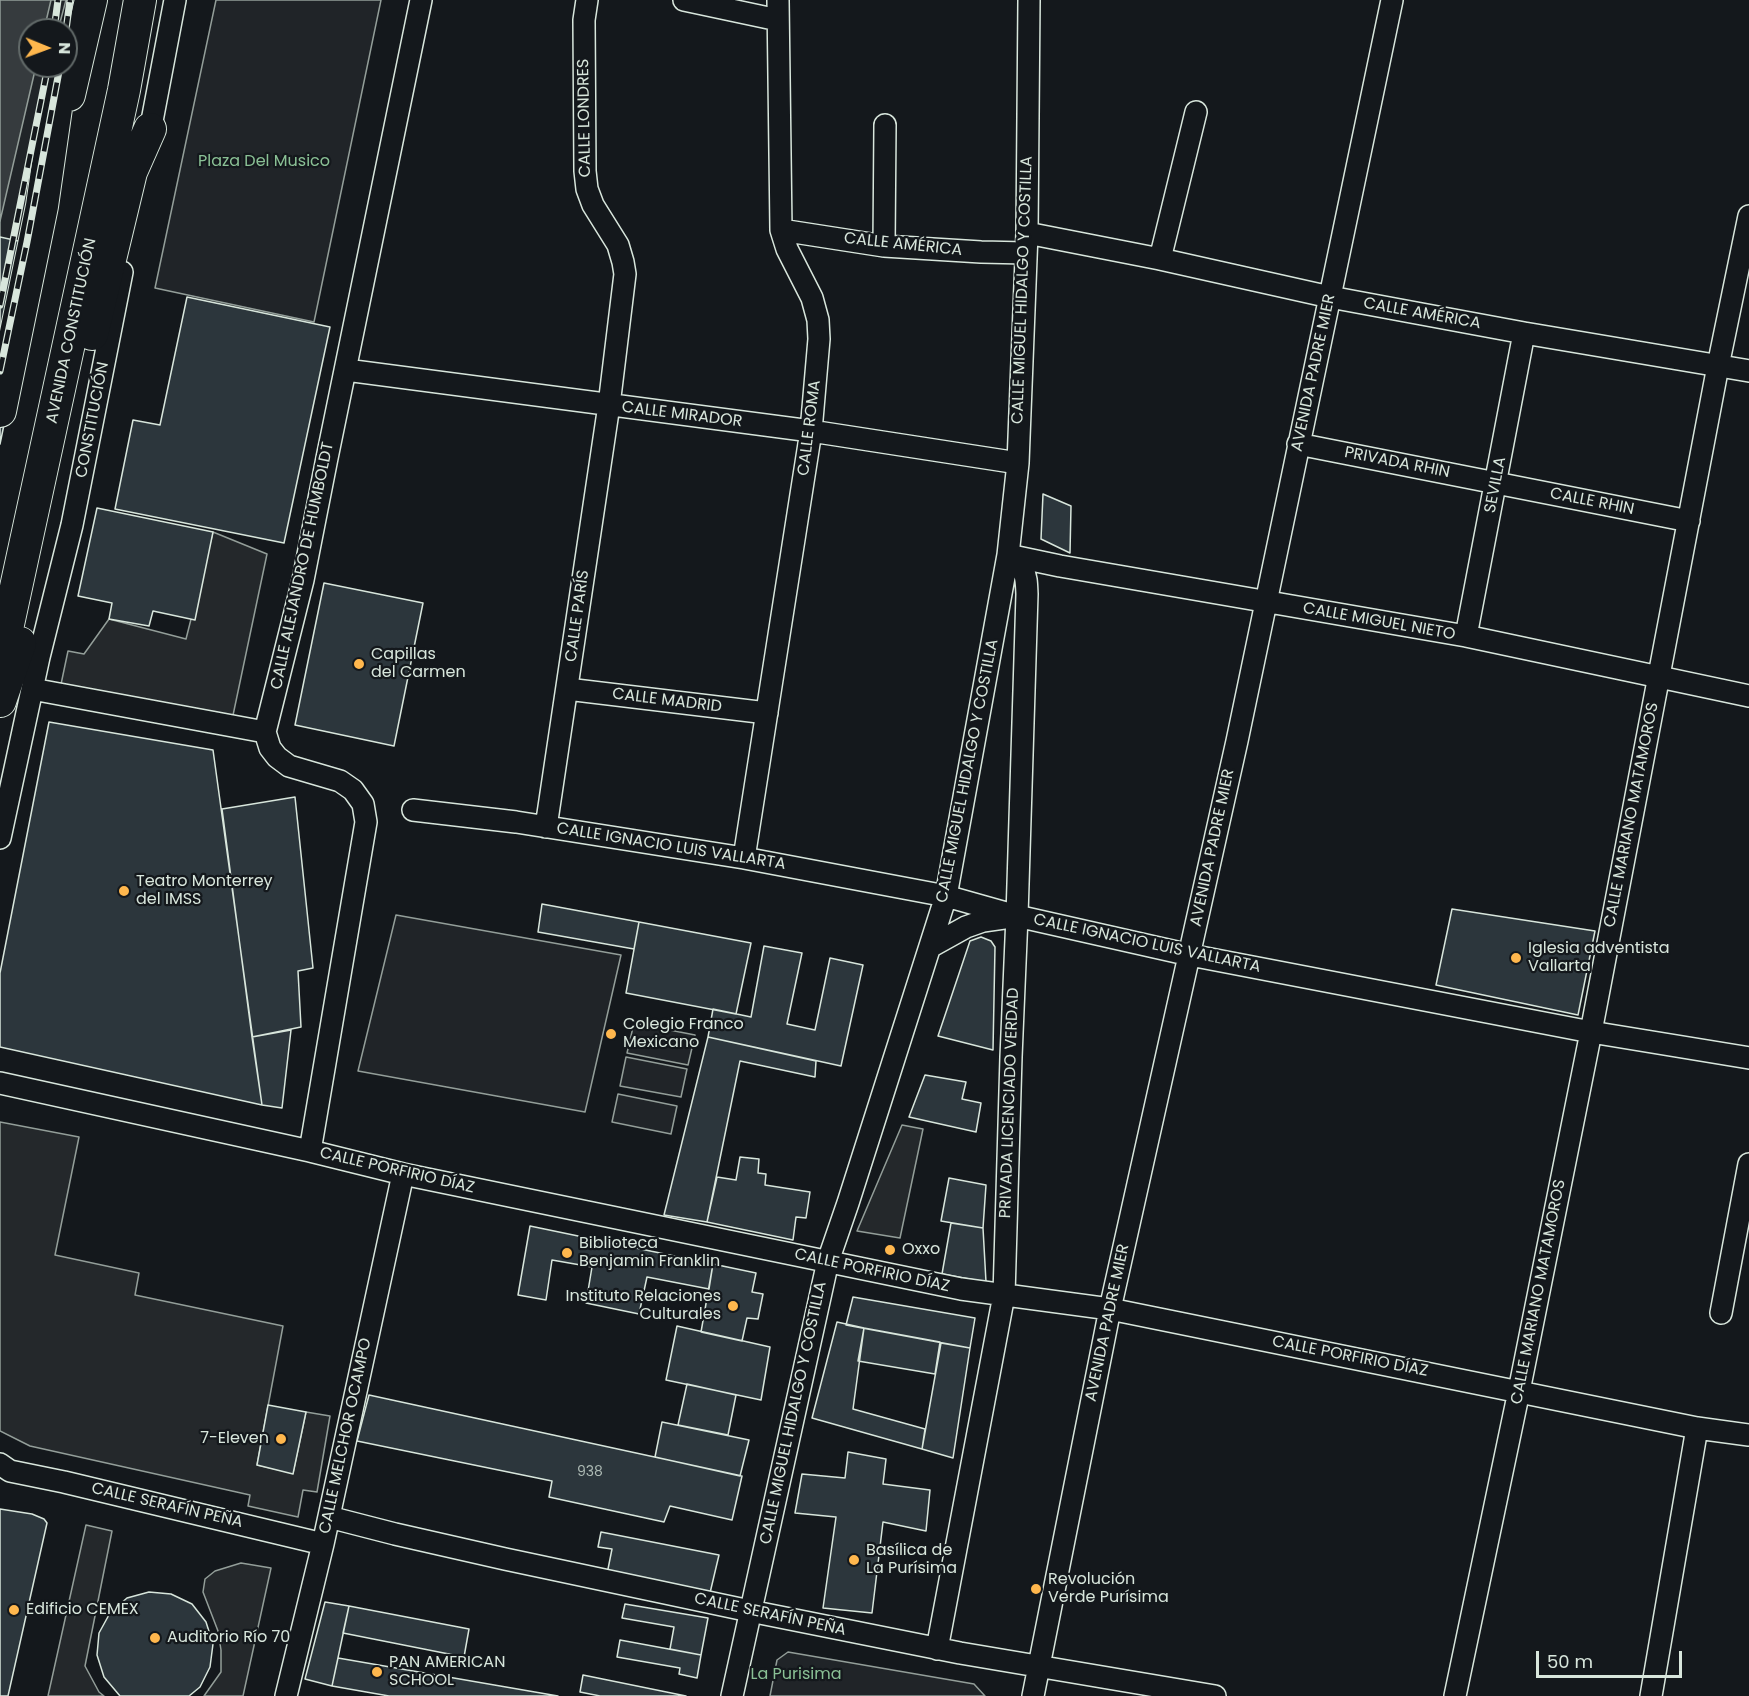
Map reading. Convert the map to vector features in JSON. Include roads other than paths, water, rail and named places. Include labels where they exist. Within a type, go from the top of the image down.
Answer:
[{"type":"highway","points":[[69,18],[71,0]]},
{"type":"highway","points":[[0,411],[42,206],[92,0]]},
{"type":"highway","name":"AVENIDA CONSTITUCIÓN","points":[[0,661],[124,90],[140,0]]},
{"type":"highway","points":[[42,206],[60,78]]},
{"type":"highway","points":[[0,701],[17,655],[52,518],[131,172],[150,129]]},
{"type":"street","name":"CONSTITUCIÓN","points":[[0,838],[32,689],[72,525],[175,0]]},
{"type":"street","name":"CALLE ALEJANDRO DE HUMBOLDT","points":[[265,732],[303,580],[421,0]]},
{"type":"street","name":"CALLE LONDRES","points":[[587,0],[584,20],[587,189],[593,206],[618,244],[625,274],[609,405]]},
{"type":"street","points":[[684,0],[778,10]]},
{"type":"street","name":"CALLE MIGUEL HIDALGO Y COSTILLA","points":[[732,1696],[828,1261],[946,896],[1007,558],[1018,463],[1027,243],[1029,0]]},
{"type":"street","name":"AVENIDA PADRE MIER","points":[[1033,1696],[1110,1309],[1266,603],[1392,0]]},
{"type":"street","name":"CALLE ROMA","points":[[744,858],[812,431],[819,339],[818,320],[812,298],[787,249],[781,230],[778,10]]},
{"type":"street","points":[[1160,259],[1196,111]]},
{"type":"street","points":[[884,246],[885,125]]},
{"type":"street","name":"CALLE MARIANO MATAMOROS","points":[[1455,1696],[1591,1032],[1718,366],[1749,216]]},
{"type":"street","name":"CALLE AMÉRICA","points":[[781,230],[884,246],[981,252],[1027,243],[1160,259],[1330,297],[1749,371]]},
{"type":"street","name":"SEVILLA","points":[[1466,636],[1524,333]]},
{"type":"street","name":"CALLE MIRADOR","points":[[346,370],[812,431],[1018,463]]},
{"type":"street","name":"CALLE PARÍS","points":[[546,827],[609,405]]},
{"type":"street","name":"PRIVADA RHIN","points":[[1298,444],[1496,483]]},
{"type":"street","name":"CALLE RHIN","points":[[1496,483],[1689,521]]},
{"type":"street","name":"CALLE MIGUEL NIETO","points":[[1007,558],[1466,636],[1749,696]]},
{"type":"street","name":"PRIVADA LICENCIADO VERDAD","points":[[937,1648],[1004,1295],[1027,594],[1024,571],[1007,558]]},
{"type":"street","points":[[32,689],[265,732],[270,748],[277,758],[289,765],[340,781],[353,790],[363,804],[366,822],[310,1150]]},
{"type":"street","name":"CALLE MADRID","points":[[567,689],[767,713]]},
{"type":"street","name":"CALLE IGNACIO LUIS VALLARTA","points":[[412,810],[546,827],[744,858],[946,896],[1017,916],[1190,955],[1591,1032],[1749,1058]]},
{"type":"street","points":[[930,948],[966,927],[983,921],[1017,916]]},
{"type":"street","name":"CALLE PORFIRIO DÍAZ","points":[[0,1083],[310,1150],[403,1174],[961,1289],[1110,1309],[1697,1428],[1749,1435]]},
{"type":"street","points":[[1721,1313],[1749,1164]]},
{"type":"street","name":"CALLE MELCHOR OCAMPO","points":[[286,1696],[323,1544],[403,1174]]},
{"type":"street","points":[[1652,1696],[1697,1428]]},
{"type":"street","name":"CALLE SERAFÍN PEÑA","points":[[3,1470],[64,1482],[323,1544]]},
{"type":"street","name":"CALLE SERAFÍN PEÑA","points":[[328,1517],[526,1564],[750,1611],[937,1648],[1215,1696]]},
{"type":"railway","points":[[56,18],[58,0]]},
{"type":"railway","points":[[68,18],[70,0]]},
{"type":"railway","points":[[0,305],[46,78]]},
{"type":"railway","points":[[0,371],[58,78]]},
{"type":"place","name":"Capillas del Carmen","points":[[359,664]]},
{"type":"place","name":"Teatro Monterrey del IMSS","points":[[124,891]]},
{"type":"place","name":"Iglesia adventista Vallarta","points":[[1516,958]]},
{"type":"place","name":"Colegio Franco Mexicano","points":[[611,1034]]},
{"type":"place","name":"Oxxo","points":[[890,1250]]},
{"type":"place","name":"Biblioteca Benjamin Franklin","points":[[567,1253]]},
{"type":"place","name":"Instituto Relaciones Culturales","points":[[733,1306]]},
{"type":"place","name":"7-Eleven","points":[[281,1439]]},
{"type":"place","name":"Basílica de La Purísima","points":[[854,1560]]},
{"type":"place","name":"Revolución Verde Purísima","points":[[1036,1589]]},
{"type":"place","name":"Edificio CEMEX","points":[[14,1610]]},
{"type":"place","name":"Auditorio Río 70","points":[[155,1638]]},
{"type":"place","name":"PAN AMERICAN SCHOOL","points":[[377,1672]]},
{"type":"park label","name":"Plaza Del Musico","points":[[264,162]]},
{"type":"park label","name":"La Purisima","points":[[796,1675]]}]
